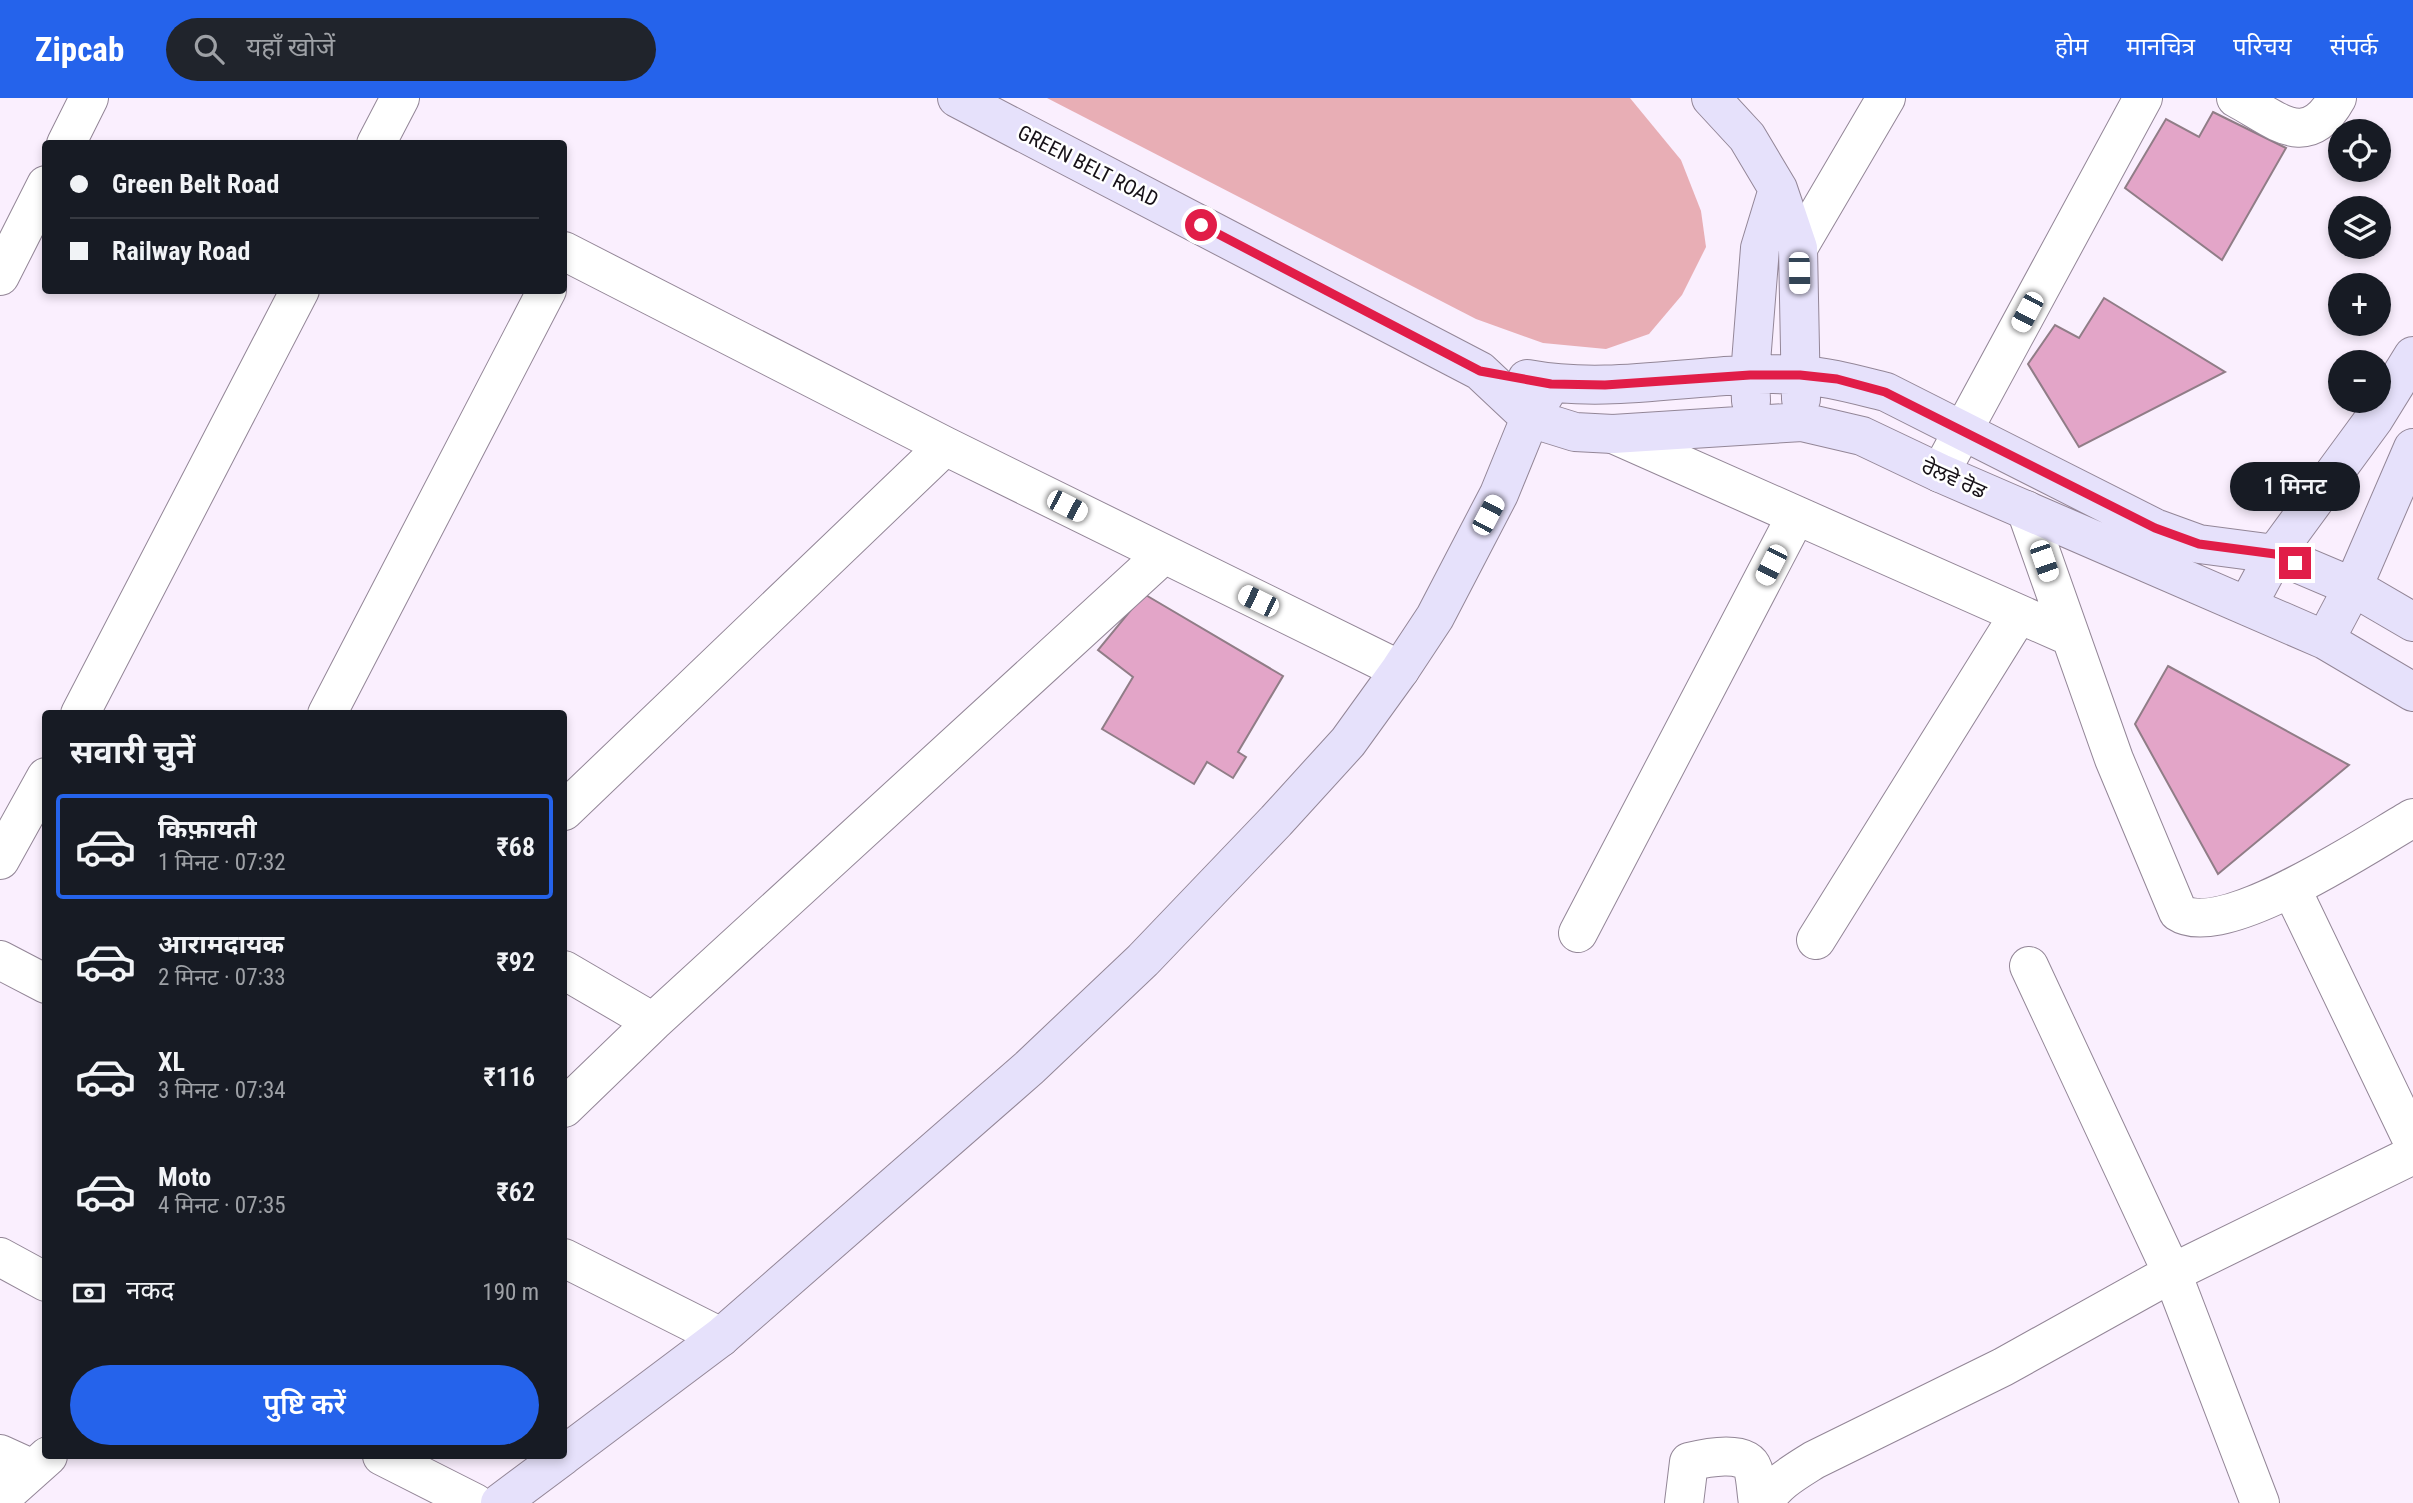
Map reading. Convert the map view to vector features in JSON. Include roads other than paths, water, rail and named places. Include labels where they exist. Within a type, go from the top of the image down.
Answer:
[{"type":"main road","name":"GREEN BELT ROAD","points":[[957,98],[1480,371]]},
{"type":"main road","points":[[1711,98],[1747,137],[1778,189],[1798,248],[1801,422]]},
{"type":"main road","points":[[1751,424],[1750,375],[1760,248],[1778,189]]},
{"type":"main road","points":[[2248,606],[2275,554],[2374,419],[2413,356]]},
{"type":"main road","points":[[1480,371],[1551,384],[1605,385],[1750,375],[1800,375],[1837,379],[1885,392],[2155,528],[2199,544],[2275,554],[2353,587],[2413,622]]},
{"type":"main road","name":"ਰੇਲਵੇ ਰੋਡ","points":[[1480,371],[1530,418],[1575,432],[1613,434],[1801,422],[1862,436],[1940,473],[2325,640],[2413,692]]},
{"type":"main road","points":[[567,1453],[721,1336],[1029,1068],[1143,960],[1348,742],[1434,617],[1499,494],[1530,418],[1551,384]]},
{"type":"main road","points":[[2325,640],[2353,587],[2413,447]]},
{"type":"main road","points":[[500,1503],[559,1459]]},
{"type":"street","points":[[68,140],[89,98]]},
{"type":"street","points":[[378,140],[400,98]]},
{"type":"street","points":[[1798,248],[1886,98]]},
{"type":"street","points":[[1940,473],[2143,98]]},
{"type":"street","points":[[2236,98],[2292,128],[2305,130],[2317,124],[2329,112],[2337,98]]},
{"type":"street","points":[[0,276],[42,193]]},
{"type":"street","points":[[567,256],[945,446],[1400,670]]},
{"type":"street","points":[[87,710],[298,294]]},
{"type":"street","points":[[329,710],[545,294]]},
{"type":"street","points":[[1613,434],[2071,637]]},
{"type":"street","points":[[567,808],[945,446]]},
{"type":"street","points":[[2026,510],[2114,759],[2178,912],[2187,918],[2208,918],[2254,906],[2291,888],[2413,818]]},
{"type":"street","points":[[1578,933],[1796,516]]},
{"type":"street","points":[[567,1105],[653,1022],[1164,554]]},
{"type":"street","points":[[1816,940],[2019,614]]},
{"type":"street","points":[[0,860],[42,784]]},
{"type":"street","points":[[2291,888],[2413,1142]]},
{"type":"street","points":[[0,960],[42,982]]},
{"type":"street","points":[[2029,967],[2172,1273],[2260,1503]]},
{"type":"street","points":[[567,972],[653,1022]]},
{"type":"street","points":[[1764,1503],[1770,1492],[1787,1476],[1814,1460],[2003,1367],[2172,1273],[2413,1155]]},
{"type":"street","points":[[0,1257],[42,1280]]},
{"type":"street","points":[[567,1259],[721,1336]]},
{"type":"street","points":[[1684,1503],[1689,1462],[1718,1458],[1745,1459],[1752,1466],[1758,1503]]},
{"type":"street","points":[[388,1459],[475,1503]]},
{"type":"street","points":[[0,1499],[27,1460]]}]
